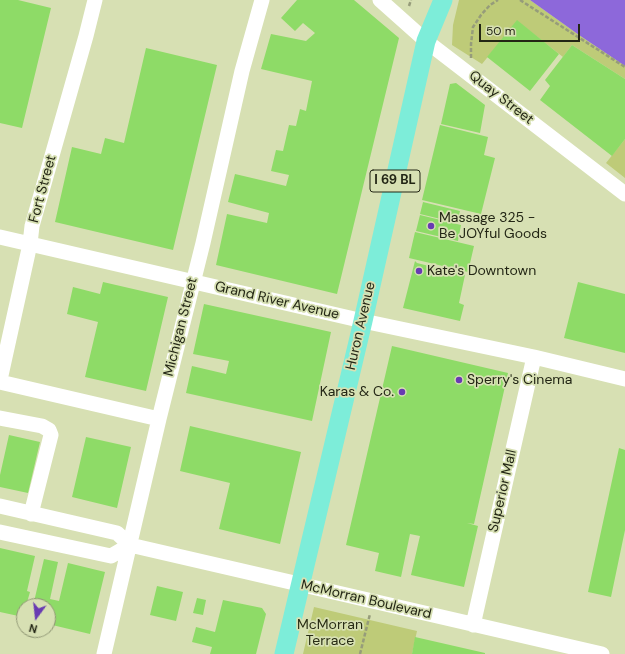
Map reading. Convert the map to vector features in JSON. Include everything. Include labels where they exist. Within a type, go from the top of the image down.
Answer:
[{"type":"main road","name":"Huron Avenue","points":[[284,654],[363,321],[426,41],[443,0]]},
{"type":"street","name":"Fort Street","points":[[0,381],[30,244],[32,226],[95,0]]},
{"type":"street","name":"Michigan Street","points":[[104,654],[242,71],[262,0]]},
{"type":"street","name":"Quay Street","points":[[380,0],[426,41],[625,194]]},
{"type":"street","name":"Grand River Avenue","points":[[0,237],[363,321],[534,357],[625,379]]},
{"type":"street","name":"Superior Mall","points":[[473,625],[534,357]]},
{"type":"street","points":[[0,381],[159,419]]},
{"type":"street","points":[[0,418],[42,426],[49,430],[51,435],[31,514]]},
{"type":"street","name":"McMorran Boulevard","points":[[0,506],[117,533],[130,545],[602,654]]},
{"type":"street","points":[[0,532],[111,556],[130,545]]},
{"type":"path","points":[[409,6],[411,0]]},
{"type":"path","points":[[471,59],[473,27],[481,14],[490,5],[498,0]]},
{"type":"path","points":[[520,0],[625,67]]},
{"type":"path","points":[[360,654],[373,602]]},
{"type":"green space","points":[[459,0],[530,0],[625,66],[625,79],[572,45],[563,57],[517,21],[482,64],[452,45],[453,25]]},
{"type":"green space","points":[[625,139],[625,178],[606,163]]},
{"type":"green space","name":"McMorran Terrace","points":[[314,607],[417,631],[412,654],[303,654]]},
{"type":"shaded area","points":[[530,0],[625,0],[625,66],[579,35]]},
{"type":"building","points":[[0,0],[18,0],[51,8],[22,128],[0,123]]},
{"type":"building","points":[[297,0],[354,0],[399,38],[337,294],[216,265],[227,214],[267,223],[269,213],[228,202],[235,174],[286,186],[289,175],[271,171],[276,150],[283,151],[289,125],[296,126],[300,109],[306,111],[312,81],[261,69],[271,34],[306,41],[315,33],[303,23],[295,31],[281,18]]},
{"type":"building","points":[[517,20],[559,54],[530,91],[487,57]]},
{"type":"building","points":[[572,45],[625,79],[625,139],[612,156],[540,100],[550,86],[545,80]]},
{"type":"building","points":[[146,48],[217,65],[173,250],[55,222],[72,147],[101,154],[105,138],[124,143]]},
{"type":"building","points":[[456,83],[485,105],[480,133],[441,124],[450,84]]},
{"type":"building","points":[[440,125],[488,137],[484,155],[495,158],[481,214],[422,200]]},
{"type":"building","points":[[423,202],[460,211],[457,223],[420,214]]},
{"type":"building","points":[[420,215],[461,225],[458,241],[416,231]]},
{"type":"building","points":[[415,232],[474,246],[468,272],[409,258]]},
{"type":"building","points":[[415,261],[417,263],[465,275],[459,303],[464,305],[460,321],[403,308]]},
{"type":"building","points":[[103,282],[168,297],[146,391],[85,377],[98,322],[67,314],[73,287],[100,294]]},
{"type":"building","points":[[578,282],[625,294],[625,353],[564,338]]},
{"type":"building","points":[[204,304],[331,332],[312,421],[186,393],[192,366],[226,374],[229,361],[193,354]]},
{"type":"building","points":[[392,346],[508,373],[474,524],[467,523],[478,526],[464,587],[411,575],[420,536],[410,534],[401,577],[375,571],[379,553],[346,545]]},
{"type":"building","points":[[190,426],[301,452],[280,544],[219,529],[230,483],[180,471]]},
{"type":"building","points":[[9,435],[40,442],[28,493],[0,487],[0,475]]},
{"type":"building","points":[[86,437],[131,447],[117,508],[72,497]]},
{"type":"building","points":[[619,448],[625,450],[625,530],[611,597],[588,592]]},
{"type":"building","points":[[0,548],[35,556],[27,591],[30,592],[28,598],[16,598],[16,615],[0,612]]},
{"type":"building","points":[[44,559],[58,562],[50,598],[35,598]]},
{"type":"building","points":[[68,563],[105,572],[90,634],[56,626],[56,600],[59,601]]},
{"type":"building","points":[[157,586],[183,592],[176,621],[150,615]]},
{"type":"building","points":[[197,598],[206,600],[203,615],[193,613]]},
{"type":"building","points":[[223,600],[262,608],[266,614],[256,654],[210,654],[212,647],[192,642],[196,627],[215,632]]},
{"type":"building","points":[[415,637],[485,653],[485,654],[412,654]]},
{"type":"place","name":"Massage 325 - Be JOYful Goods","points":[[431,226]]},
{"type":"place","name":"Kate's Downtown","points":[[419,271]]},
{"type":"place","name":"Sperry's Cinema","points":[[459,380]]},
{"type":"place","name":"Karas & Co.","points":[[402,392]]}]
